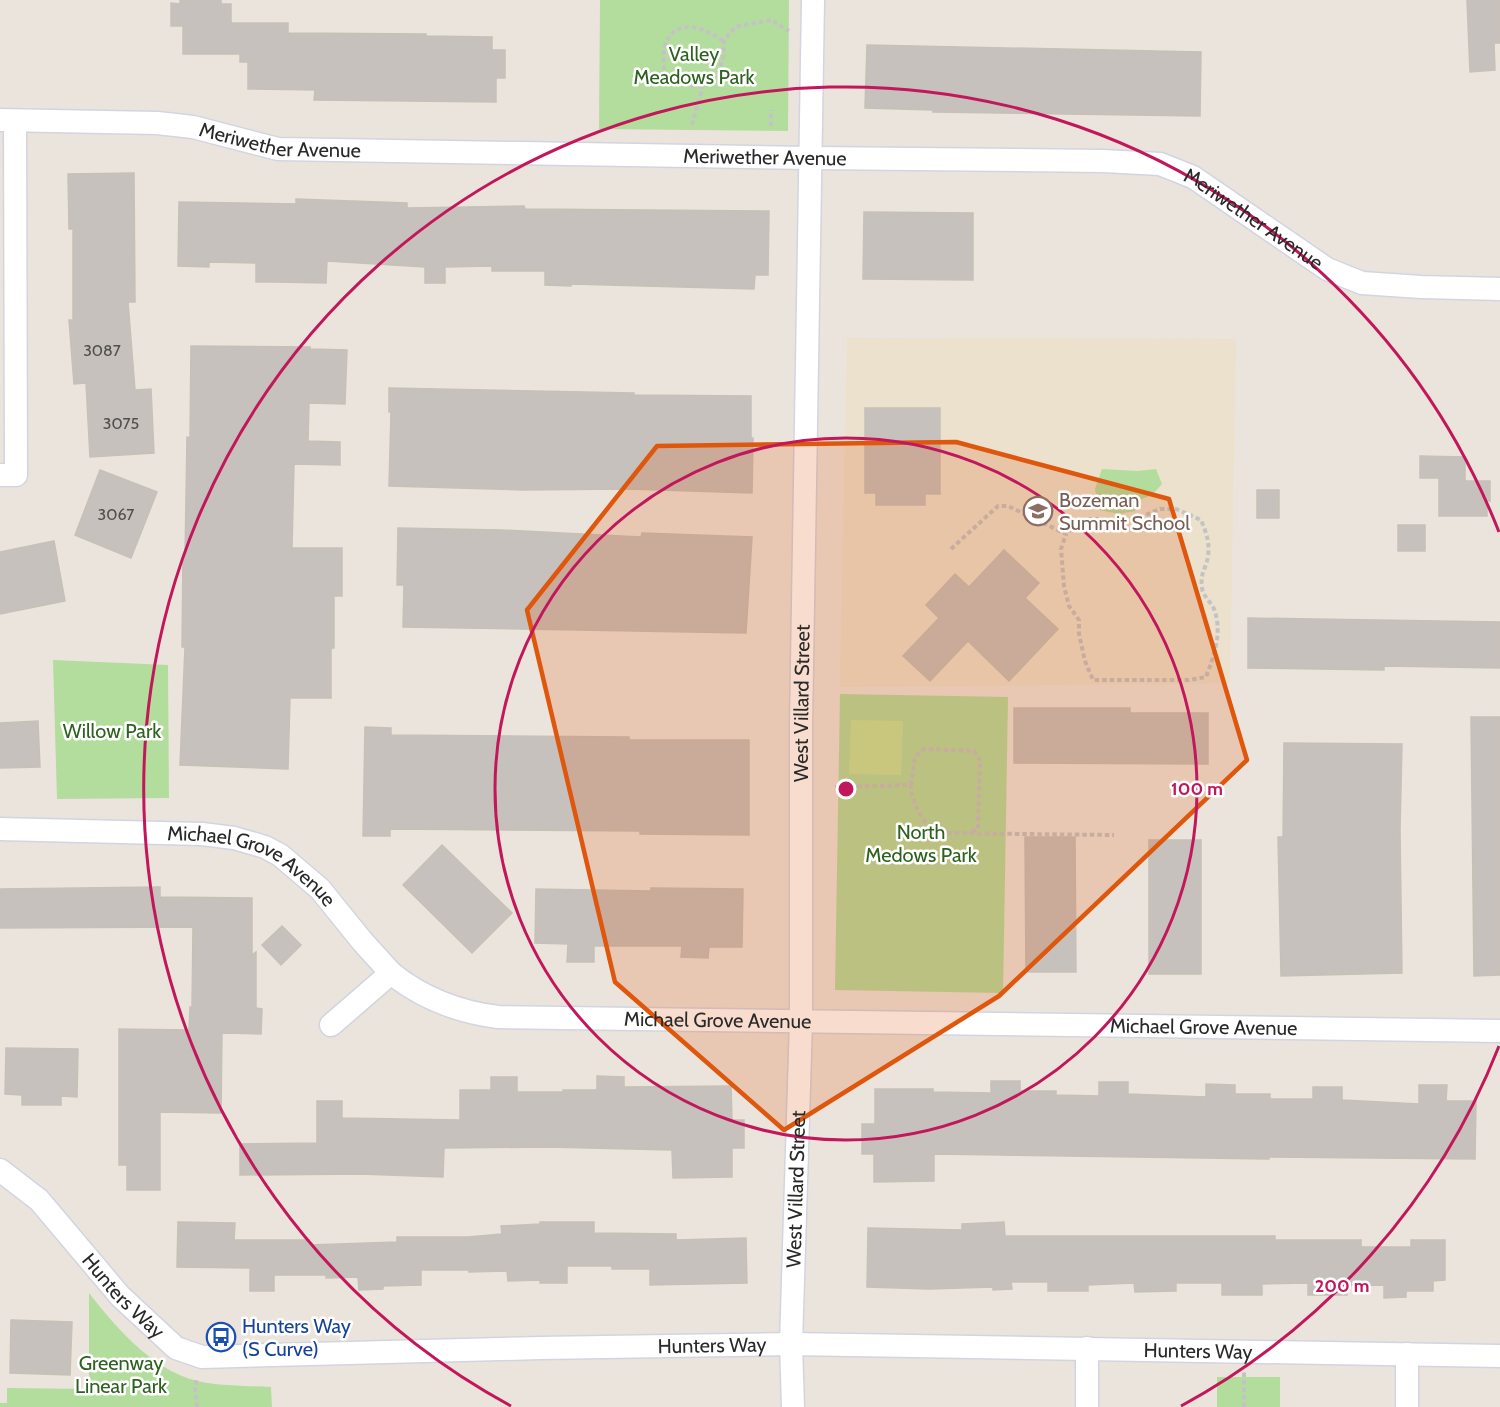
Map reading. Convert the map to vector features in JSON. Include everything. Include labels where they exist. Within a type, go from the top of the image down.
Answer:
[{"type":"street","name":"West Villard Street","points":[[793,1407],[791,1344],[801,1021],[801,724],[813,0]]},
{"type":"street","name":"Meriwether Avenue","points":[[7,120],[157,123],[193,127],[278,149],[1103,161],[1160,164],[1193,177],[1327,269],[1362,283],[1500,289]]},
{"type":"street","points":[[7,120],[8,475]]},
{"type":"street","name":"Michael Grove Avenue","points":[[0,829],[202,834],[234,838],[265,847],[280,855],[320,889],[391,973],[407,986],[453,1008],[475,1014],[498,1017],[1500,1031]]},
{"type":"street","points":[[331,1025],[391,973]]},
{"type":"street","name":"Hunters Way","points":[[0,1170],[39,1200],[120,1296],[176,1348],[202,1357],[791,1344],[1500,1356]]},
{"type":"street","points":[[1087,1348],[1087,1407]]},
{"type":"street","points":[[1407,1354],[1407,1407]]},
{"type":"path","points":[[692,125],[703,85],[718,72],[723,60],[724,42],[730,32],[739,26],[771,20],[789,31]]},
{"type":"path","points":[[703,85],[677,83],[665,74],[662,58],[666,42],[673,33],[685,26],[702,28],[724,42]]},
{"type":"path","points":[[771,110],[771,126]]},
{"type":"path","points":[[951,549],[998,506],[1008,506],[1066,534]]},
{"type":"path","points":[[1160,508],[1176,509],[1200,520],[1208,538],[1208,558],[1201,574],[1202,592],[1215,611],[1218,635],[1206,677],[1189,680],[1093,680],[1085,661],[1079,634],[1079,620],[1069,606],[1064,586],[1061,549],[1066,534],[1084,519],[1115,522],[1136,519],[1160,508]]},
{"type":"path","points":[[967,834],[978,829],[980,759],[974,751],[924,749],[915,756],[911,797],[929,828],[938,833],[967,834],[1114,835]]},
{"type":"path","points":[[835,787],[911,785]]},
{"type":"path","points":[[1244,1351],[1244,1407]]},
{"type":"path","points":[[197,1407],[195,1388],[202,1357]]},
{"type":"highlighted area","points":[[956,442],[1169,499],[1247,760],[999,996],[784,1130],[615,982],[527,610],[657,446]]},
{"type":"shaded area","name":"Bozeman Summit School","points":[[847,338],[1236,339],[1230,683],[840,687]]},
{"type":"green space","name":"Valley Meadows Park","points":[[600,0],[789,0],[788,131],[599,129]]},
{"type":"green space","points":[[1102,469],[1138,471],[1156,469],[1162,484],[1152,495],[1137,501],[1135,511],[1119,514],[1099,510],[1095,489]]},
{"type":"green space","name":"Willow Park","points":[[53,660],[168,665],[169,798],[57,799]]},
{"type":"green space","name":"North Medows Park","points":[[840,694],[1008,697],[1003,993],[835,990]]},
{"type":"green space","points":[[851,720],[903,721],[901,775],[849,774]]},
{"type":"green space","name":"Greenway Linear Park","points":[[89,1293],[126,1336],[155,1361],[171,1371],[207,1383],[271,1387],[272,1407],[0,1407],[0,1403],[7,1403],[7,1388],[89,1389]]},
{"type":"green space","points":[[1217,1377],[1280,1377],[1280,1407],[1217,1407]]},
{"type":"building","points":[[180,0],[221,0],[221,4],[231,4],[231,23],[288,23],[288,33],[492,37],[492,50],[505,50],[505,78],[496,78],[496,102],[314,100],[315,90],[248,89],[248,62],[240,62],[240,54],[183,54],[183,26],[171,26],[171,3],[180,4]]},
{"type":"building","points":[[1467,0],[1500,0],[1500,43],[1494,43],[1495,70],[1470,72]]},
{"type":"building","points":[[867,45],[1201,52],[1200,116],[933,112],[933,110],[865,108]]},
{"type":"building","points":[[134,173],[135,302],[128,302],[135,390],[151,389],[154,453],[90,457],[86,383],[74,384],[69,320],[73,320],[73,229],[69,229],[68,174]]},
{"type":"building","points":[[296,199],[407,203],[407,208],[524,206],[525,209],[769,211],[768,275],[755,275],[754,289],[571,284],[571,286],[545,285],[545,271],[492,271],[492,266],[445,267],[445,283],[425,283],[425,267],[327,261],[326,283],[256,282],[256,263],[209,262],[209,267],[178,266],[179,202],[296,204]]},
{"type":"building","points":[[864,212],[973,213],[973,280],[863,279]]},
{"type":"building","points":[[191,346],[310,347],[310,349],[347,350],[345,404],[309,403],[308,441],[340,442],[340,465],[294,464],[292,548],[342,548],[342,596],[334,596],[331,698],[290,698],[288,769],[180,765],[185,647],[182,647],[183,557],[185,557],[187,437],[190,438]]},
{"type":"building","points":[[389,388],[751,396],[752,493],[389,486],[391,412],[389,412]]},
{"type":"building","points":[[865,408],[940,408],[940,494],[925,494],[925,505],[876,505],[876,493],[865,493]]},
{"type":"building","points":[[1420,456],[1465,457],[1465,481],[1490,481],[1487,516],[1439,516],[1439,478],[1420,478]]},
{"type":"building","points":[[100,470],[157,492],[131,558],[75,535]]},
{"type":"building","points":[[1257,490],[1279,490],[1279,518],[1257,518]]},
{"type":"building","points":[[1398,525],[1425,525],[1425,551],[1398,551]]},
{"type":"building","points":[[398,528],[501,530],[641,537],[642,533],[752,537],[746,633],[403,627],[404,585],[397,585]]},
{"type":"building","points":[[54,541],[65,601],[0,614],[0,552]]},
{"type":"building","points":[[1004,550],[1039,583],[1025,598],[1058,629],[1009,681],[968,641],[930,681],[903,656],[939,618],[926,605],[955,574],[969,587]]},
{"type":"building","points":[[1248,618],[1500,622],[1500,668],[1384,666],[1384,670],[1248,668]]},
{"type":"building","points":[[1014,708],[1130,708],[1130,713],[1208,713],[1208,764],[1014,763]]},
{"type":"building","points":[[1471,717],[1500,717],[1500,975],[1474,976]]},
{"type":"building","points":[[38,721],[40,767],[0,768],[0,723]]},
{"type":"building","points":[[365,727],[391,728],[391,735],[749,740],[749,835],[640,834],[640,831],[390,829],[390,836],[363,836]]},
{"type":"building","points":[[1284,743],[1402,744],[1400,830],[1402,973],[1281,976],[1278,837],[1283,837]]},
{"type":"building","points":[[1025,837],[1075,837],[1076,972],[1026,972]]},
{"type":"building","points":[[1149,840],[1201,840],[1201,974],[1149,974]]},
{"type":"building","points":[[442,845],[512,913],[472,953],[403,885]]},
{"type":"building","points":[[160,887],[160,897],[252,898],[252,955],[256,952],[256,1008],[262,1009],[261,1034],[222,1033],[221,1113],[160,1112],[160,1190],[127,1190],[127,1165],[119,1165],[119,1029],[189,1030],[190,1007],[192,1007],[193,927],[0,928],[0,889]]},
{"type":"building","points":[[651,888],[743,889],[742,947],[709,947],[708,958],[681,957],[682,946],[594,946],[594,962],[567,962],[568,944],[535,943],[536,889],[651,891]]},
{"type":"building","points":[[282,926],[301,945],[281,965],[262,945]]},
{"type":"building","points":[[6,1048],[78,1049],[77,1097],[61,1096],[61,1105],[22,1105],[22,1095],[5,1094]]},
{"type":"building","points":[[597,1076],[624,1077],[624,1087],[731,1086],[732,1120],[744,1120],[744,1148],[732,1148],[732,1177],[673,1178],[672,1150],[548,1147],[444,1148],[443,1177],[360,1174],[240,1175],[240,1144],[317,1143],[317,1101],[342,1101],[342,1118],[460,1120],[460,1090],[491,1090],[491,1077],[517,1077],[517,1092],[563,1092],[563,1090],[597,1090]]},
{"type":"building","points":[[991,1081],[1020,1081],[1020,1091],[1056,1091],[1056,1095],[1099,1096],[1099,1082],[1128,1082],[1128,1094],[1206,1097],[1206,1084],[1235,1085],[1235,1094],[1270,1094],[1270,1099],[1313,1099],[1313,1087],[1342,1087],[1342,1100],[1419,1104],[1419,1085],[1447,1085],[1446,1101],[1476,1101],[1475,1159],[1269,1157],[1269,1159],[934,1154],[934,1181],[874,1182],[874,1154],[862,1154],[862,1124],[875,1124],[875,1089],[933,1089],[933,1092],[991,1093]]},
{"type":"building","points":[[178,1222],[235,1223],[234,1240],[309,1240],[309,1245],[397,1242],[397,1237],[468,1237],[502,1234],[501,1226],[540,1224],[540,1222],[594,1222],[594,1233],[676,1234],[676,1240],[746,1238],[747,1283],[650,1285],[650,1269],[567,1266],[567,1283],[540,1283],[540,1280],[508,1281],[507,1271],[421,1270],[421,1285],[383,1286],[383,1289],[359,1290],[358,1277],[274,1275],[274,1291],[250,1291],[250,1268],[177,1267]]},
{"type":"building","points":[[1004,1222],[1005,1236],[1275,1236],[1275,1240],[1361,1240],[1361,1247],[1411,1247],[1411,1240],[1445,1240],[1445,1280],[1433,1281],[1433,1291],[1406,1291],[1406,1297],[1384,1298],[1384,1285],[1347,1286],[1347,1295],[1308,1295],[1308,1283],[1262,1284],[1262,1295],[1222,1295],[1222,1283],[1176,1283],[1176,1291],[1135,1292],[1134,1283],[1088,1285],[1088,1291],[1048,1291],[1048,1282],[1011,1282],[1012,1289],[993,1290],[993,1287],[929,1289],[867,1287],[868,1228],[962,1230],[962,1224]]},
{"type":"building","points":[[11,1320],[72,1322],[70,1375],[10,1373]]},
{"type":"place","name":"Bozeman Summit School","points":[[1038,511]]},
{"type":"place","name":"Hunters Way (S Curve)","points":[[221,1337]]}]
